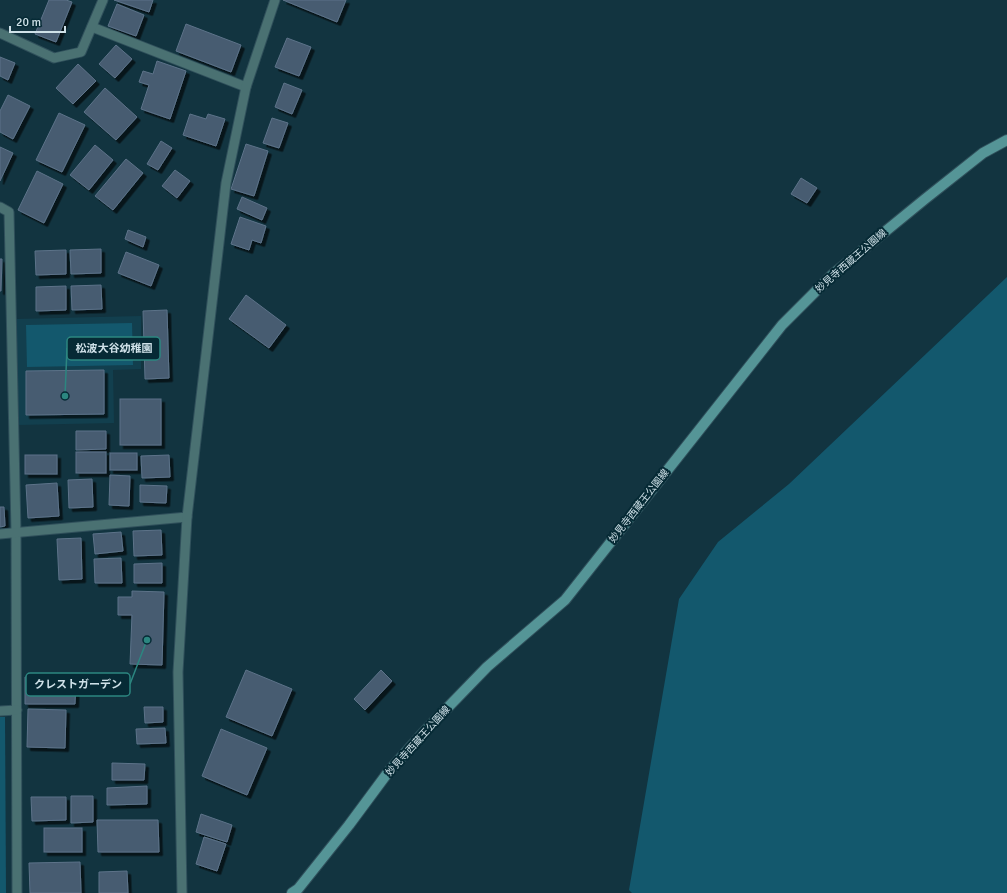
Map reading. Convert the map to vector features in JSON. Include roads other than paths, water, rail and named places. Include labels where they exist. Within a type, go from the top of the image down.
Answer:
[{"type":"main road","name":"妙見寺西蔵王公園線","points":[[292,893],[298,889],[349,825],[389,771],[423,733],[488,666],[565,600],[782,325],[832,275],[983,153],[1007,140]]},
{"type":"lane","points":[[0,33],[54,58],[81,52],[103,0]]},
{"type":"lane","points":[[182,893],[178,672],[187,517],[226,183],[246,87],[275,0]]},
{"type":"lane","points":[[92,27],[246,87]]},
{"type":"lane","points":[[0,207],[9,212],[16,532],[17,893]]},
{"type":"lane","points":[[0,534],[187,517]]},
{"type":"lane","points":[[0,711],[17,710]]},
{"type":"place","name":"松波大谷幼稚園","points":[[65,396]]},
{"type":"place","name":"クレストガーデン","points":[[147,640]]}]
